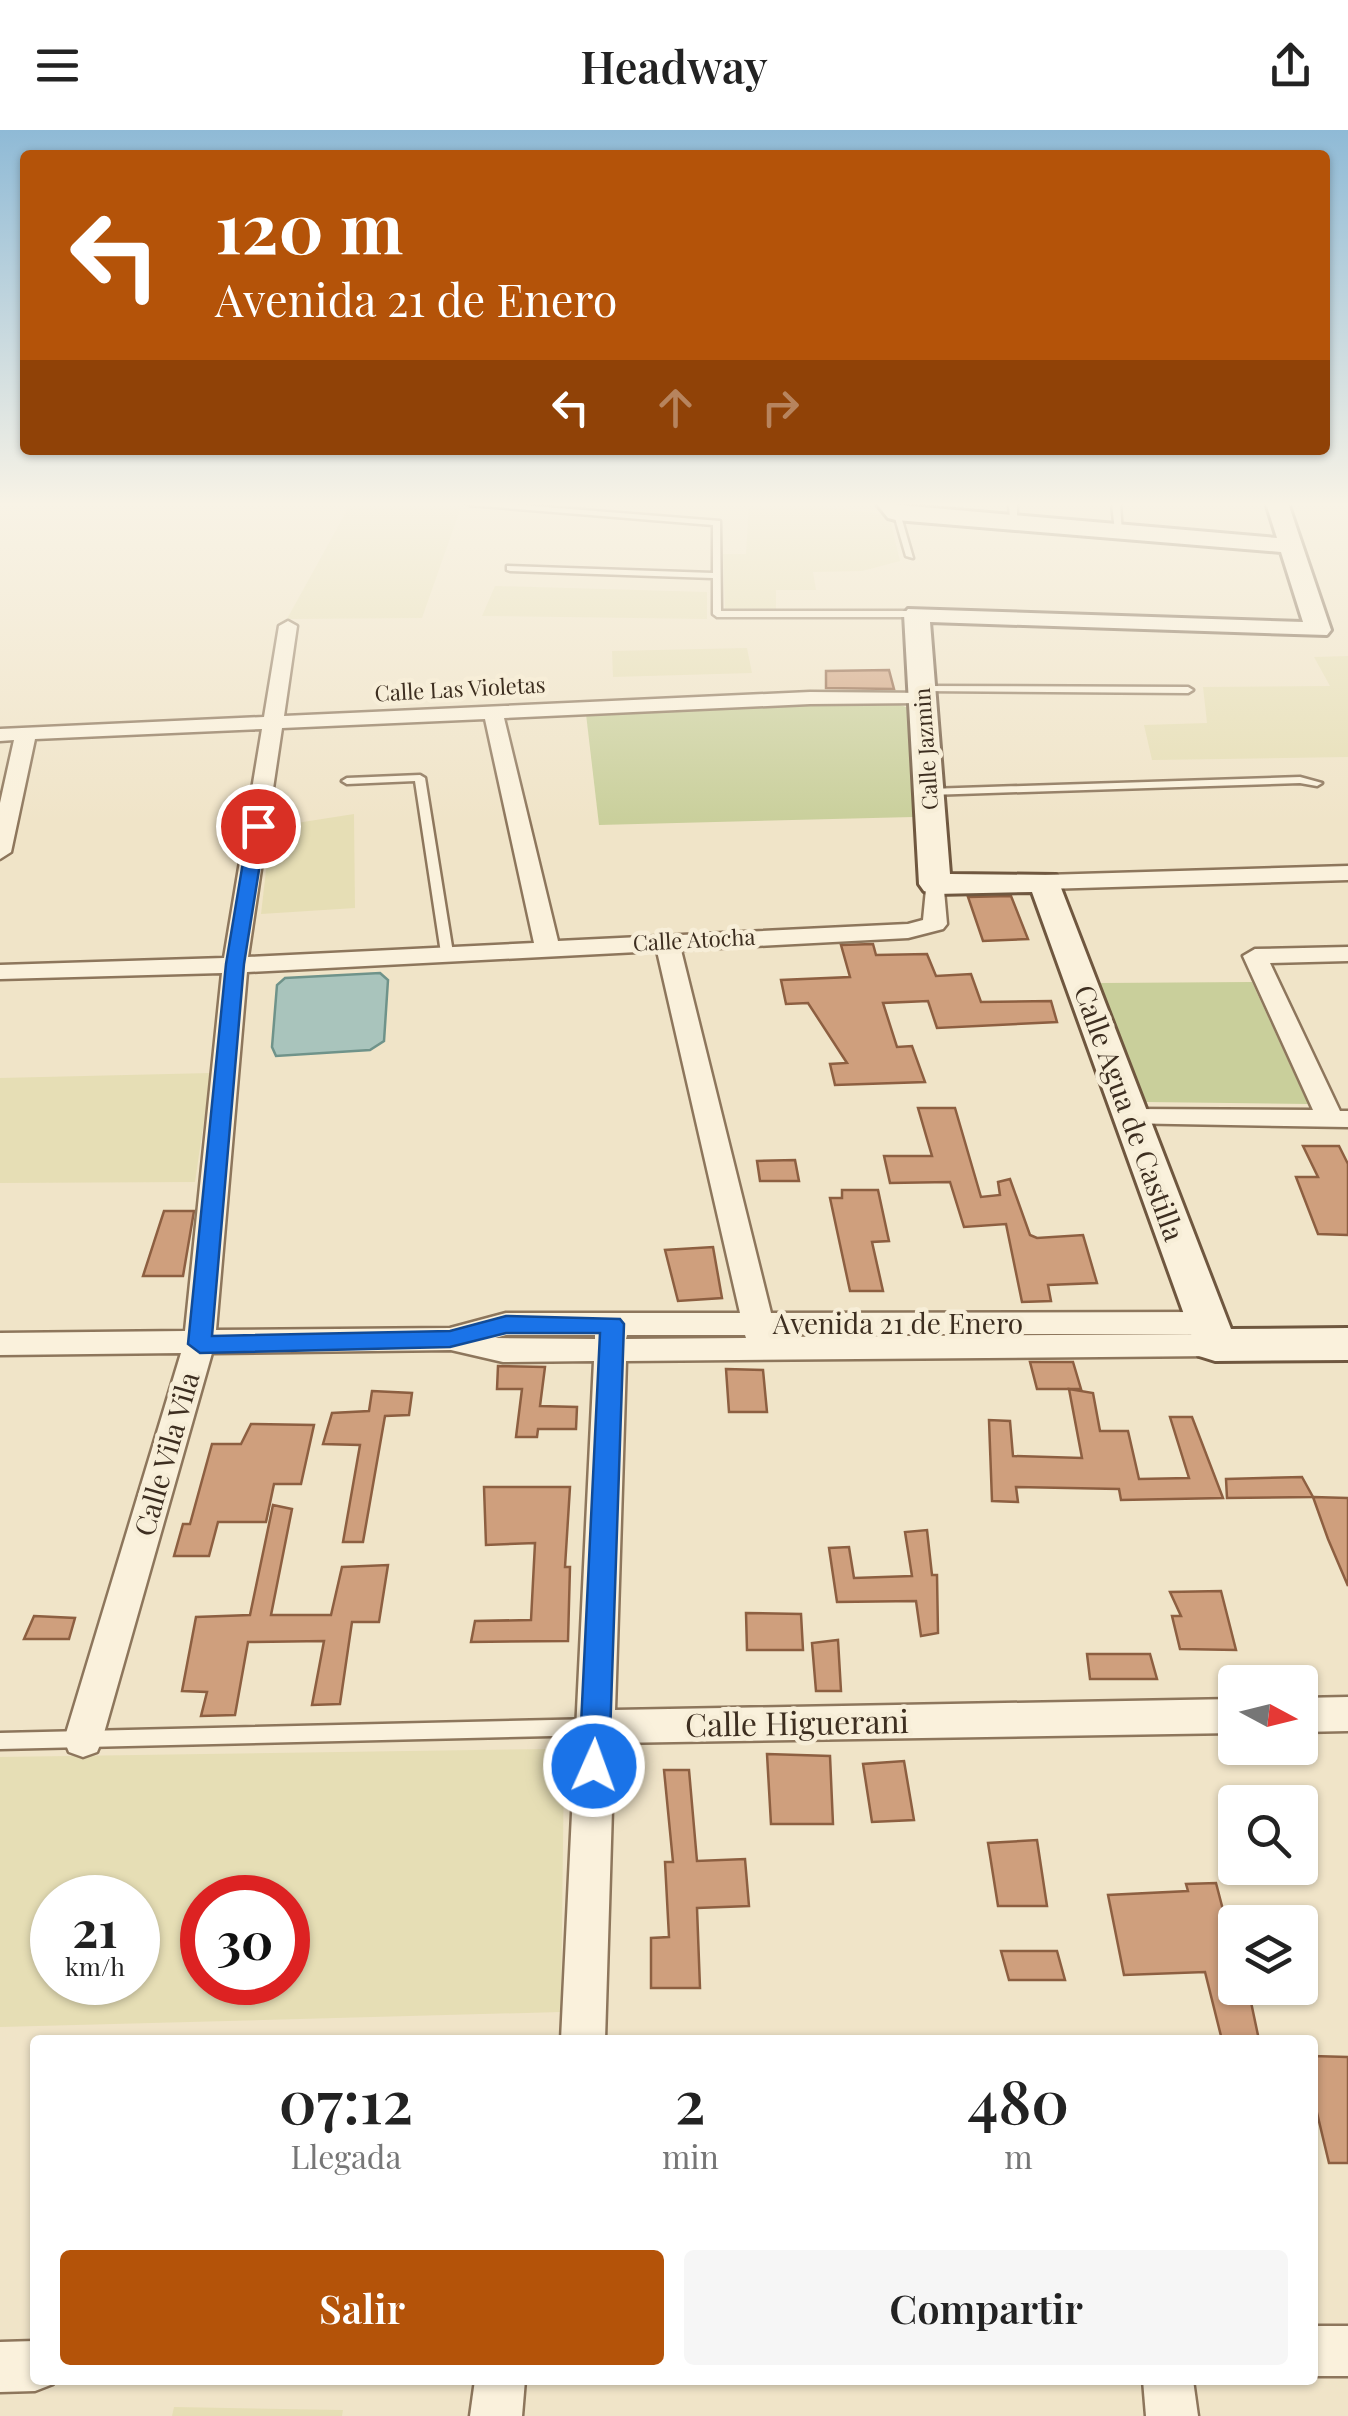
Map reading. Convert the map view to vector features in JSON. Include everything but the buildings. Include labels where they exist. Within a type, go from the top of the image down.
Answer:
[{"type":"street","points":[[917,614],[1318,630],[1312,610]]},
{"type":"street","name":"Calle Jazmin","points":[[917,614],[935,884]]},
{"type":"street","name":"Calle Vila Vila","points":[[84,1740],[200,1344],[235,964],[288,626]]},
{"type":"street","name":"Calle Las Violetas","points":[[0,734],[922,693]]},
{"type":"street","points":[[493,712],[547,947]]},
{"type":"street","points":[[0,852],[26,733]]},
{"type":"street","points":[[935,884],[1348,873]]},
{"type":"street","name":"Calle Agua de Castilla","points":[[1045,882],[1128,1117],[1212,1334]]},
{"type":"street","name":"Calle Atocha","points":[[0,972],[908,931],[935,924],[935,884]]},
{"type":"street","points":[[667,942],[761,1336]]},
{"type":"street","points":[[1128,1117],[1339,1119],[1255,956],[1348,954]]},
{"type":"street","name":"Avenida 21 de Enero","points":[[1212,1334],[1348,1320]]},
{"type":"street","name":"Avenida 21 de Enero","points":[[0,1344],[450,1339],[503,1350],[611,1337],[1212,1334],[1348,1344]]},
{"type":"street","points":[[582,2035],[611,1337]]},
{"type":"street","points":[[1318,1714],[1348,1714]]},
{"type":"street","name":"Calle Higuerani","points":[[596,1727],[1218,1716]]},
{"type":"street","points":[[1318,2351],[1348,2351]]},
{"type":"street","points":[[0,2367],[30,2366]]},
{"type":"street","points":[[496,2416],[499,2385]]},
{"type":"street","points":[[1169,2385],[1172,2416]]},
{"type":"lane","points":[[717,610],[717,614],[917,614]]},
{"type":"lane","name":"Calle Las Violetas","points":[[922,693],[1188,690]]},
{"type":"lane","points":[[347,781],[420,778],[448,953]]},
{"type":"lane","points":[[929,792],[1300,780],[1317,783]]},
{"type":"lane","name":"Calle Higuerani","points":[[0,1742],[596,1727]]},
{"type":"shaded area","points":[[292,610],[425,610],[422,618],[287,619]]},
{"type":"shaded area","points":[[485,610],[707,610],[707,619],[482,616]]},
{"type":"shaded area","points":[[747,648],[752,673],[613,677],[612,651]]},
{"type":"shaded area","points":[[1348,656],[1348,757],[1152,760],[1144,725],[1207,723],[1203,687],[1330,686],[1314,657]]},
{"type":"shaded area","points":[[354,814],[355,908],[261,914],[271,827]]},
{"type":"shaded area","points":[[211,1073],[195,1182],[0,1183],[0,1078]]},
{"type":"shaded area","points":[[551,1749],[563,1755],[561,2012],[0,2027],[0,1757]]},
{"type":"shaded area","points":[[174,2407],[343,2410],[342,2416],[172,2416]]},
{"type":"green space","points":[[892,702],[914,710],[913,817],[599,825],[586,714]]},
{"type":"green space","points":[[1252,982],[1308,1104],[1146,1102],[1100,983]]},
{"type":"water","points":[[380,973],[388,980],[384,1041],[370,1050],[276,1056],[272,1047],[277,985],[285,978]]},
{"type":"route","points":[[258,826],[235,964],[200,1344],[450,1339],[506,1324],[612,1324],[594,1766]]}]
